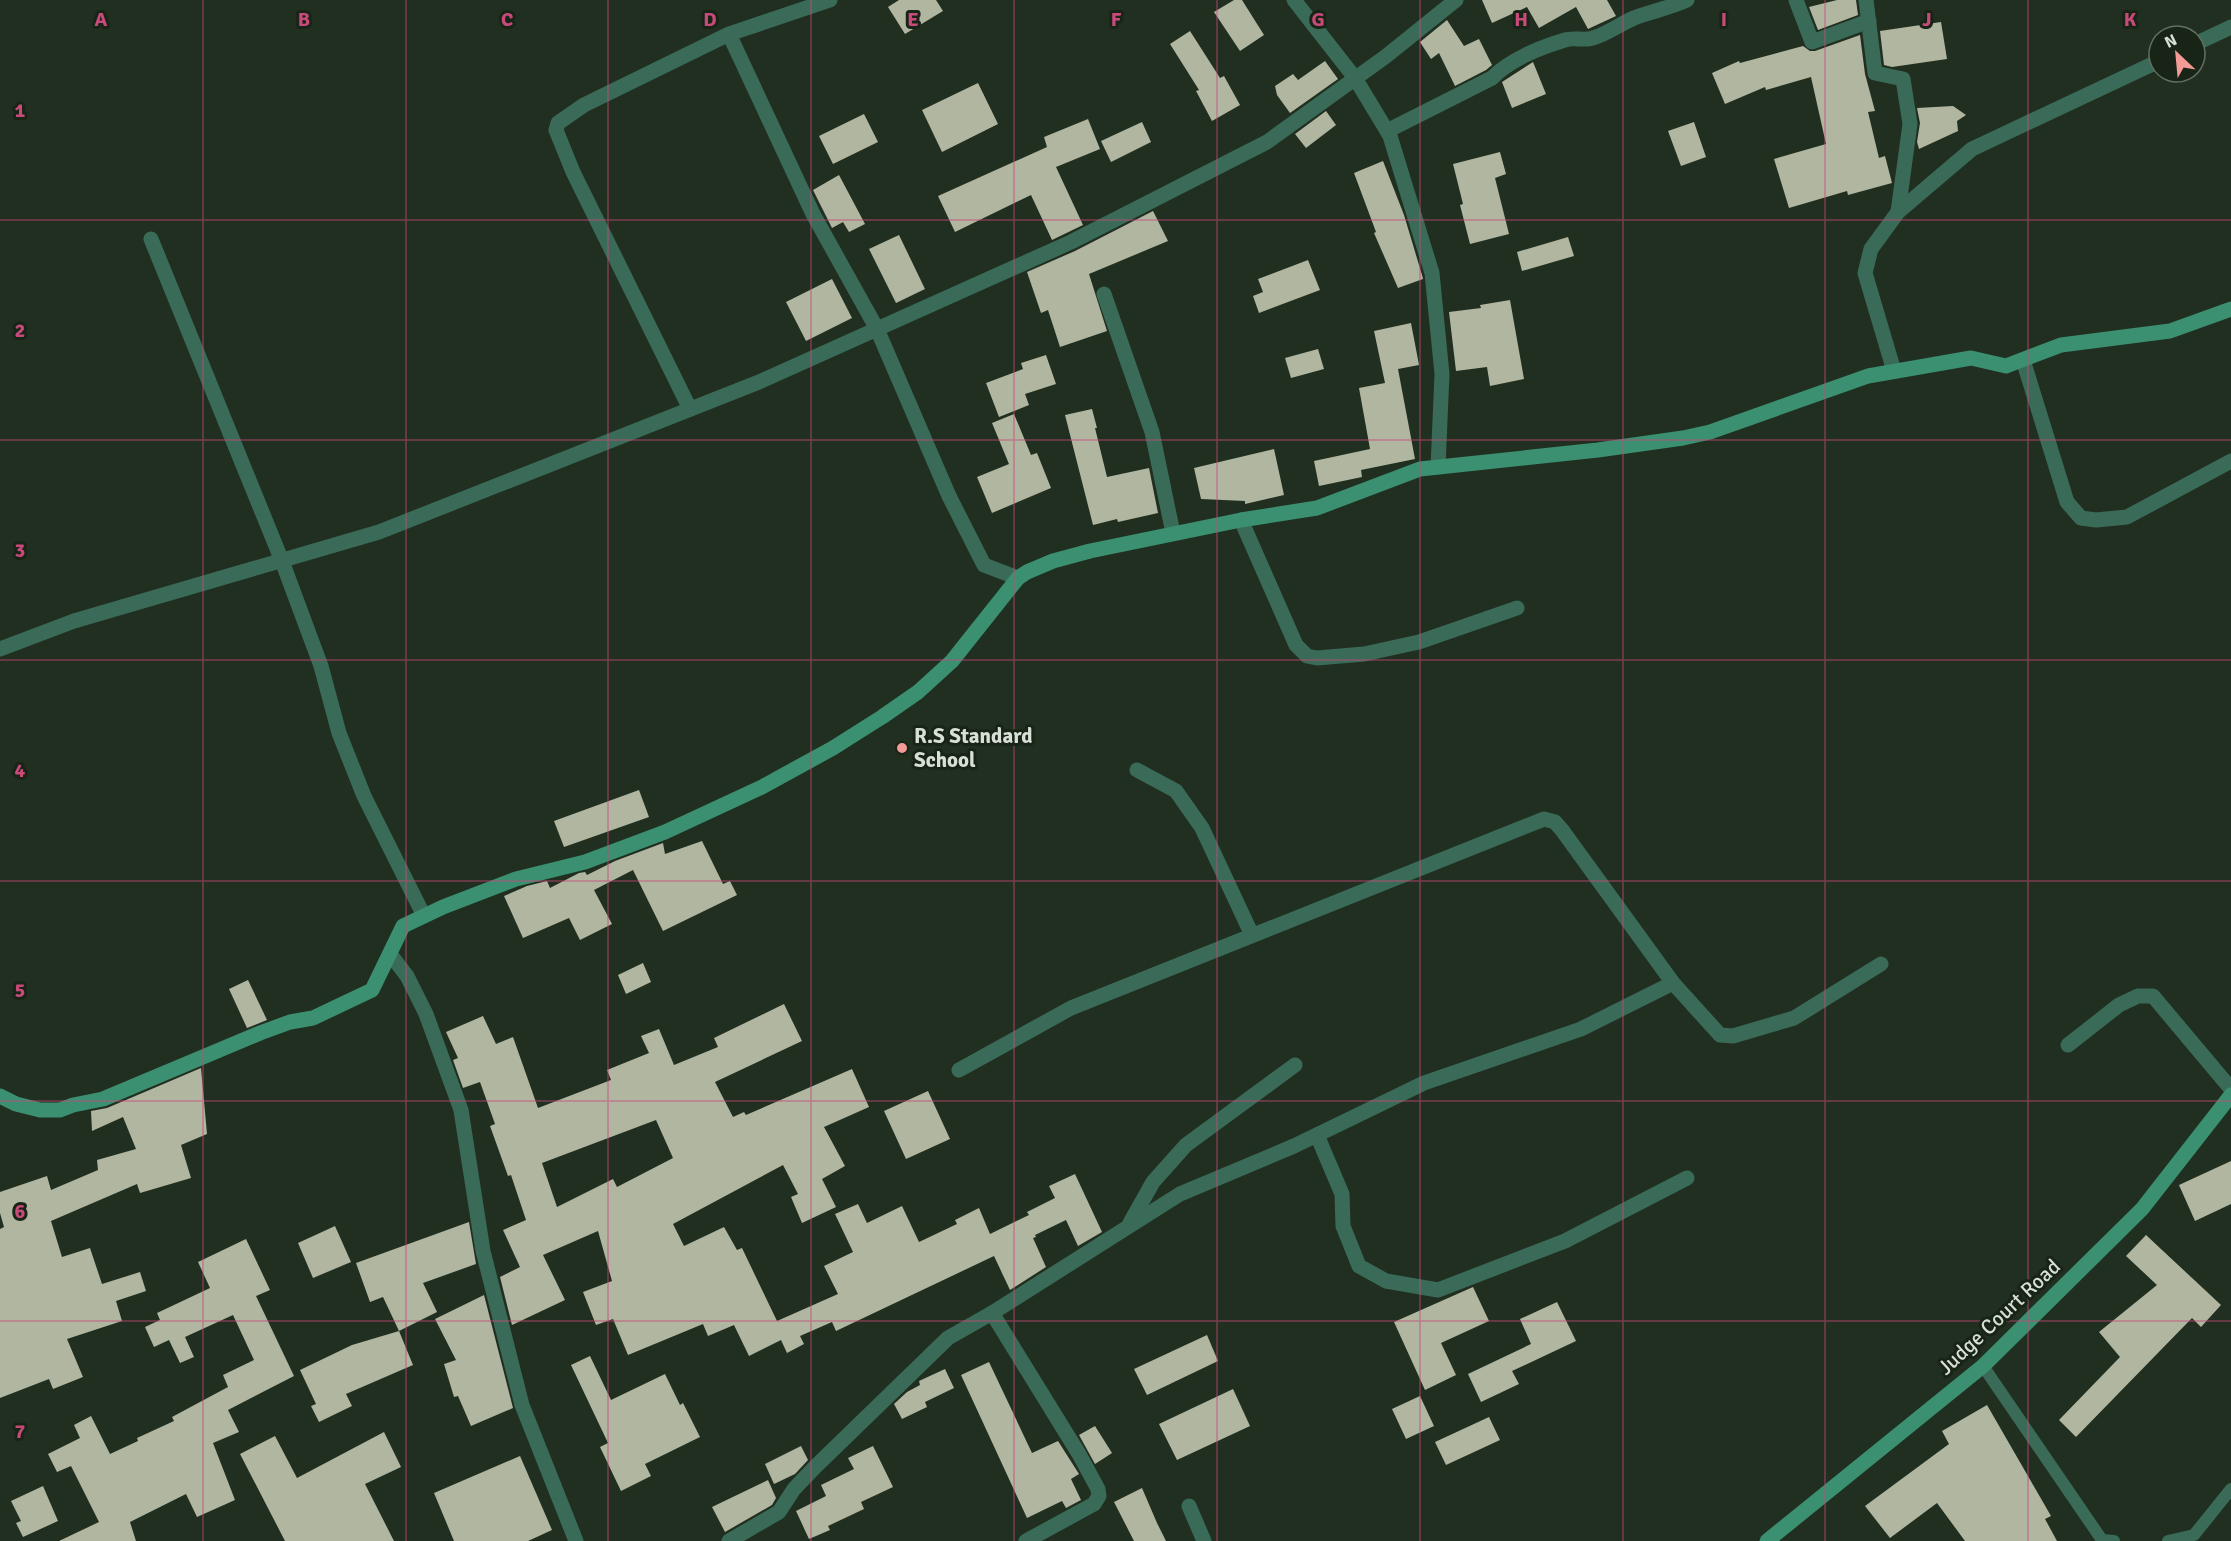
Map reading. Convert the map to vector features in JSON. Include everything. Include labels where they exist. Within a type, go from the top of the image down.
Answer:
[{"type":"street","points":[[690,409],[573,172],[556,130],[558,123],[584,105],[729,34],[830,0]]},
{"type":"street","points":[[1294,0],[1355,78],[1387,131],[1432,273],[1442,374],[1438,467]]},
{"type":"street","points":[[0,649],[74,621],[379,532],[759,382],[1071,242],[1267,142],[1456,0]]},
{"type":"street","points":[[1387,131],[1492,78],[1500,69],[1535,52],[1567,39],[1594,38],[1635,17],[1672,8],[1687,0]]},
{"type":"street","points":[[1796,0],[1812,42],[1869,21]]},
{"type":"street","points":[[1866,0],[1875,73],[1903,80],[1910,124],[1898,212]]},
{"type":"street","points":[[2207,38],[2231,27]]},
{"type":"street","points":[[729,34],[813,214],[877,329],[949,496],[984,565],[1018,578]]},
{"type":"street","points":[[1894,371],[1865,273],[1871,249],[1898,212],[1972,149],[2147,67]]},
{"type":"street","points":[[151,239],[282,561],[321,666],[339,733],[351,764],[364,796],[424,916]]},
{"type":"street","points":[[1104,294],[1152,432],[1173,533]]},
{"type":"street","points":[[0,1096],[16,1104],[40,1110],[60,1110],[103,1099],[260,1033],[290,1022],[313,1018],[372,990],[403,926],[443,907],[516,879],[585,862],[665,832],[762,787],[833,748],[918,692],[952,661],[1018,578],[1053,561],[1173,533],[1317,508],[1420,469],[1587,452],[1683,438],[1710,432],[1868,376],[1971,358],[2006,366],[2061,345],[2170,331],[2231,309]]},
{"type":"street","points":[[2023,360],[2067,502],[2081,518],[2096,520],[2127,517],[2231,461]]},
{"type":"street","points":[[1241,520],[1296,645],[1307,656],[1317,658],[1364,654],[1419,642],[1517,608]]},
{"type":"street","points":[[1137,770],[1176,790],[1202,828],[1252,934]]},
{"type":"street","points":[[959,1071],[1071,1008],[1544,819],[1555,822],[1562,830],[1673,983],[1720,1035],[1733,1036],[1794,1018],[1881,964]]},
{"type":"street","points":[[390,954],[407,976],[426,1014],[460,1110],[483,1251],[522,1405],[576,1541]]},
{"type":"street","points":[[729,1541],[779,1512],[794,1489],[815,1467],[948,1338],[992,1313],[1180,1194],[1317,1135],[1424,1083],[1581,1029],[1673,983]]},
{"type":"street","points":[[2068,1045],[2119,1005],[2138,996],[2153,996],[2231,1089]]},
{"type":"street","points":[[1128,1225],[1153,1182],[1186,1144],[1295,1065]]},
{"type":"street","name":"Judge Court Road","points":[[1767,1541],[1983,1366],[2142,1209],[2231,1095]]},
{"type":"street","points":[[1317,1135],[1342,1194],[1343,1226],[1359,1266],[1386,1281],[1438,1290],[1565,1241],[1687,1178]]},
{"type":"street","points":[[992,1313],[1098,1489],[1099,1496],[1094,1504],[1026,1541]]},
{"type":"street","points":[[1189,1506],[1204,1541]]},
{"type":"lane","points":[[1983,1366],[2102,1540],[2114,1541]]},
{"type":"lane","points":[[2168,1541],[2194,1535],[2231,1489]]},
{"type":"building","points":[[899,0],[936,0],[943,11],[905,34],[888,7]]},
{"type":"building","points":[[1234,0],[1242,0],[1264,35],[1240,51],[1214,12]]},
{"type":"building","points":[[1482,0],[1607,0],[1616,16],[1588,29],[1576,7],[1539,28],[1527,7],[1492,23]]},
{"type":"building","points":[[1837,0],[1856,0],[1858,15],[1818,30],[1809,7]]},
{"type":"building","points":[[1447,20],[1464,46],[1479,39],[1492,65],[1455,86],[1439,53],[1431,59],[1420,42]]},
{"type":"building","points":[[1941,22],[1947,59],[1892,67],[1884,65],[1880,31]]},
{"type":"building","points":[[1190,31],[1220,78],[1224,76],[1240,105],[1212,121],[1196,91],[1199,90],[1170,44]]},
{"type":"building","points":[[1860,35],[1865,74],[1875,111],[1868,112],[1879,158],[1885,156],[1892,183],[1848,195],[1847,191],[1789,208],[1774,159],[1826,144],[1811,77],[1766,90],[1765,87],[1725,104],[1712,73],[1739,61],[1740,63],[1803,46],[1810,51],[1815,51]]},
{"type":"building","points":[[1325,61],[1338,79],[1290,113],[1277,95],[1275,86],[1293,74],[1298,80]]},
{"type":"building","points":[[1533,62],[1546,94],[1512,108],[1502,82]]},
{"type":"building","points":[[978,83],[998,124],[942,152],[922,110]]},
{"type":"building","points":[[1953,106],[1966,115],[1957,121],[1958,131],[1919,149],[1917,142],[1920,123],[1917,108]]},
{"type":"building","points":[[1326,111],[1336,125],[1306,148],[1295,134]]},
{"type":"building","points":[[864,114],[878,142],[833,164],[819,136]]},
{"type":"building","points":[[1088,119],[1100,149],[1056,167],[1083,225],[1052,240],[1031,195],[955,232],[938,196],[1047,147],[1044,137]]},
{"type":"building","points":[[1142,122],[1151,142],[1111,162],[1101,141]]},
{"type":"building","points":[[1694,122],[1706,157],[1681,166],[1668,131]]},
{"type":"building","points":[[1500,152],[1506,174],[1495,178],[1509,234],[1470,244],[1453,164]]},
{"type":"building","points":[[1383,161],[1404,215],[1423,279],[1398,288],[1374,233],[1376,232],[1354,173]]},
{"type":"building","points":[[839,175],[865,224],[849,232],[843,222],[832,228],[813,190]]},
{"type":"building","points":[[1153,211],[1168,241],[1089,274],[1107,331],[1060,347],[1048,310],[1041,313],[1027,272],[1075,251]]},
{"type":"building","points":[[899,235],[925,289],[896,303],[869,249]]},
{"type":"building","points":[[1568,237],[1574,256],[1522,271],[1517,252]]},
{"type":"building","points":[[1308,260],[1320,290],[1259,313],[1253,296],[1263,292],[1258,279]]},
{"type":"building","points":[[832,279],[852,318],[806,341],[786,302]]},
{"type":"building","points":[[1510,300],[1524,379],[1490,386],[1487,367],[1456,371],[1449,312],[1481,308],[1480,305]]},
{"type":"building","points":[[1411,323],[1419,365],[1398,369],[1415,459],[1361,470],[1362,477],[1319,486],[1314,461],[1370,449],[1359,388],[1385,383],[1374,331]]},
{"type":"building","points":[[1318,349],[1324,369],[1291,378],[1285,358]]},
{"type":"building","points":[[1046,355],[1056,384],[1025,394],[1029,405],[999,417],[986,383],[1023,369],[1021,363]]},
{"type":"building","points":[[1092,409],[1107,477],[1149,468],[1158,513],[1093,525],[1065,415]]},
{"type":"building","points":[[1014,414],[1031,455],[1037,453],[1051,488],[992,513],[977,477],[1009,464],[992,423]]},
{"type":"building","points":[[1274,449],[1284,495],[1245,504],[1245,501],[1201,499],[1194,468]]},
{"type":"building","points":[[639,790],[649,817],[564,847],[554,821]]},
{"type":"building","points":[[702,841],[723,884],[730,881],[737,895],[663,931],[633,870],[594,890],[612,924],[580,940],[569,918],[523,938],[504,896],[527,886],[547,881],[550,888],[579,873],[585,872],[587,875],[615,861],[663,843],[665,854]]},
{"type":"building","points":[[643,963],[651,982],[626,994],[618,975]]},
{"type":"building","points":[[248,980],[267,1020],[247,1028],[229,989]]},
{"type":"building","points":[[784,1004],[802,1041],[715,1082],[733,1117],[744,1112],[746,1115],[852,1069],[869,1107],[824,1127],[845,1166],[822,1179],[836,1207],[802,1223],[791,1197],[798,1194],[783,1165],[673,1224],[684,1246],[724,1227],[737,1250],[742,1248],[777,1321],[838,1294],[824,1266],[853,1252],[835,1214],[858,1204],[867,1223],[902,1206],[919,1242],[957,1224],[955,1220],[979,1208],[990,1234],[1029,1215],[1027,1212],[1055,1198],[1049,1186],[1075,1174],[1102,1232],[1078,1246],[1066,1220],[1035,1235],[1036,1237],[1033,1238],[1046,1267],[1010,1290],[994,1256],[836,1331],[832,1322],[800,1336],[804,1344],[787,1353],[781,1340],[749,1356],[734,1325],[708,1336],[703,1324],[628,1355],[613,1319],[596,1325],[583,1292],[612,1281],[598,1231],[543,1255],[565,1300],[512,1325],[500,1277],[520,1267],[503,1230],[526,1220],[511,1175],[508,1176],[490,1126],[495,1124],[480,1082],[463,1088],[453,1060],[458,1058],[446,1032],[483,1016],[496,1044],[513,1037],[538,1108],[611,1080],[607,1070],[649,1053],[641,1036],[659,1029],[674,1065],[718,1047],[714,1038]],"holes":[[[656,1120],[673,1158],[617,1187],[613,1179],[557,1207],[542,1163]]]},
{"type":"building","points":[[201,1068],[207,1134],[181,1145],[191,1178],[140,1193],[137,1184],[51,1221],[62,1257],[90,1248],[102,1284],[140,1272],[146,1291],[116,1301],[122,1321],[67,1339],[83,1377],[53,1389],[49,1379],[0,1398],[0,1229],[4,1227],[0,1213],[0,1192],[47,1176],[51,1190],[98,1170],[97,1160],[136,1149],[123,1117],[92,1131],[91,1111],[107,1108]]},
{"type":"building","points":[[928,1091],[950,1139],[906,1159],[884,1111]]},
{"type":"building","points":[[2231,1161],[2231,1204],[2195,1221],[2179,1185]]},
{"type":"building","points":[[469,1222],[476,1264],[423,1283],[437,1312],[399,1331],[383,1297],[370,1302],[356,1263]]},
{"type":"building","points":[[335,1226],[351,1262],[313,1278],[298,1243]]},
{"type":"building","points":[[2146,1235],[2221,1305],[2201,1327],[2192,1318],[2076,1437],[2059,1420],[2120,1357],[2099,1332],[2157,1285],[2126,1256]]},
{"type":"building","points":[[246,1239],[270,1290],[256,1296],[294,1376],[228,1410],[239,1432],[213,1443],[235,1500],[197,1517],[186,1494],[130,1522],[136,1541],[59,1541],[99,1522],[71,1466],[57,1472],[48,1454],[80,1438],[74,1425],[91,1416],[110,1454],[138,1441],[137,1438],[174,1421],[172,1417],[228,1387],[223,1375],[254,1360],[233,1315],[185,1337],[194,1357],[180,1363],[169,1340],[154,1347],[145,1327],[160,1320],[157,1313],[210,1288],[198,1262]]},
{"type":"building","points":[[1473,1287],[1489,1321],[1441,1343],[1456,1375],[1425,1390],[1394,1322]]},
{"type":"building","points":[[484,1295],[513,1408],[471,1426],[458,1396],[454,1397],[444,1364],[456,1360],[435,1319]]},
{"type":"building","points":[[1557,1302],[1576,1341],[1512,1371],[1519,1384],[1481,1402],[1468,1374],[1531,1344],[1520,1319]]},
{"type":"building","points":[[399,1331],[413,1365],[346,1394],[352,1406],[319,1422],[311,1406],[316,1404],[300,1370],[352,1345]]},
{"type":"building","points":[[1207,1335],[1218,1361],[1147,1395],[1134,1369]]},
{"type":"building","points":[[590,1356],[611,1400],[665,1374],[680,1405],[683,1403],[700,1437],[645,1464],[651,1476],[621,1491],[600,1447],[608,1443],[571,1365]]},
{"type":"building","points":[[989,1362],[1032,1453],[1058,1441],[1079,1474],[1071,1479],[1081,1500],[1066,1508],[1062,1501],[1027,1518],[961,1375]]},
{"type":"building","points":[[945,1369],[954,1388],[925,1402],[927,1407],[902,1419],[894,1404],[907,1392],[920,1385],[919,1381]]},
{"type":"building","points":[[1233,1389],[1250,1426],[1177,1460],[1159,1424]]},
{"type":"building","points":[[1420,1396],[1434,1426],[1406,1439],[1392,1409]]},
{"type":"building","points":[[1987,1405],[2051,1516],[2045,1519],[2057,1541],[1965,1541],[1937,1503],[1890,1538],[1865,1506],[1949,1444],[1942,1431]]},
{"type":"building","points":[[1489,1417],[1500,1440],[1446,1465],[1435,1442]]},
{"type":"building","points":[[1095,1426],[1112,1453],[1095,1464],[1079,1435]]},
{"type":"building","points":[[384,1432],[401,1467],[365,1484],[394,1541],[285,1541],[240,1454],[275,1436],[297,1478]]},
{"type":"building","points":[[801,1446],[808,1460],[795,1474],[774,1484],[765,1464]]},
{"type":"building","points":[[873,1446],[893,1487],[861,1502],[864,1509],[828,1526],[830,1530],[809,1539],[796,1511],[826,1496],[821,1485],[854,1469],[848,1458]]},
{"type":"building","points":[[520,1456],[552,1530],[528,1541],[454,1541],[434,1493]]},
{"type":"building","points":[[768,1480],[776,1498],[772,1505],[725,1532],[712,1507]]},
{"type":"building","points":[[43,1486],[58,1521],[23,1537],[16,1523],[21,1521],[11,1501]]},
{"type":"building","points":[[1142,1488],[1166,1541],[1134,1541],[1114,1502]]},
{"type":"place","name":"R.S Standard School","points":[[902,748]]}]
